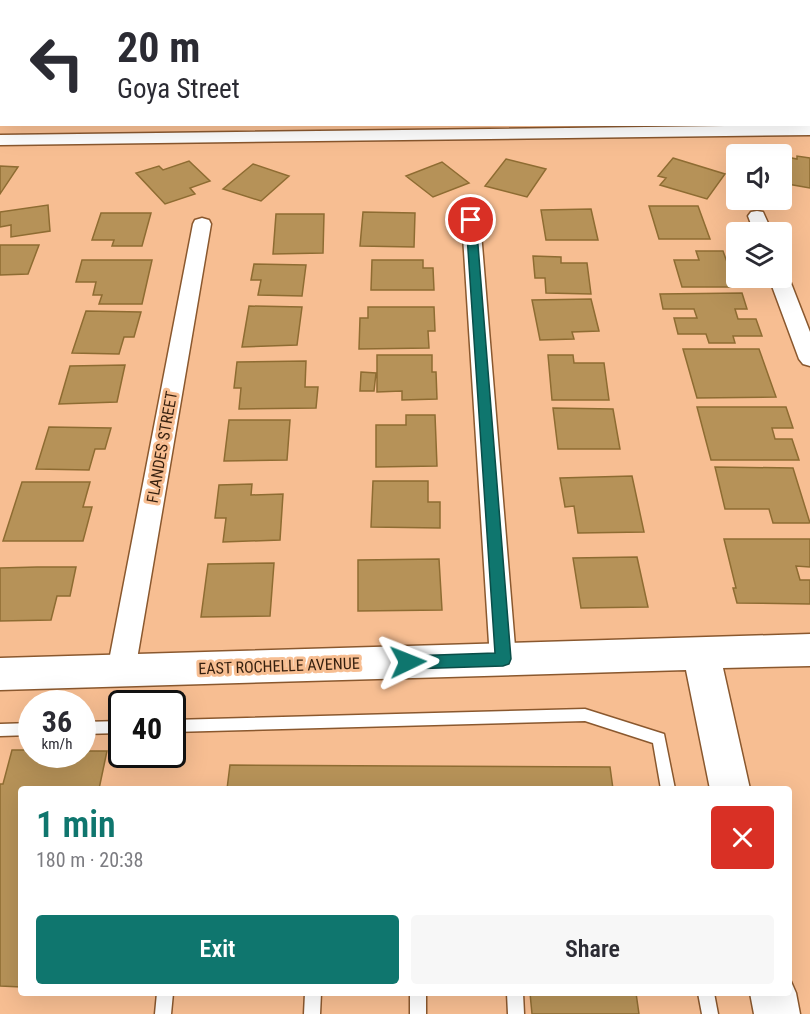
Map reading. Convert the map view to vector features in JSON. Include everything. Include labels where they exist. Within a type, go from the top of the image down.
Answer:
[{"type":"street","points":[[0,140],[176,131],[810,130]]},
{"type":"street","points":[[471,220],[503,659]]},
{"type":"street","name":"FLANDES STREET","points":[[121,671],[202,224]]},
{"type":"street","points":[[783,288],[810,359]]},
{"type":"street","name":"EAST ROCHELLE AVENUE","points":[[0,674],[810,650]]},
{"type":"street","points":[[701,654],[729,786]]},
{"type":"street","points":[[774,996],[777,1014]]},
{"type":"lane","points":[[186,726],[585,716],[659,739],[667,786]]},
{"type":"lane","points":[[0,730],[18,729]]},
{"type":"lane","points":[[163,1014],[165,996]]},
{"type":"lane","points":[[312,1014],[313,996]]},
{"type":"lane","points":[[418,996],[418,1014]]},
{"type":"lane","points":[[515,996],[516,1014]]},
{"type":"lane","points":[[707,996],[710,1014]]},
{"type":"building","points":[[797,156],[810,158],[810,188],[792,185],[792,158],[797,159]]},
{"type":"building","points":[[673,158],[725,174],[707,199],[660,185],[666,178],[658,176]]},
{"type":"building","points":[[506,159],[546,169],[527,197],[485,186]]},
{"type":"building","points":[[189,161],[210,181],[190,188],[195,194],[165,204],[136,173],[159,166],[163,170]]},
{"type":"building","points":[[442,162],[469,183],[433,197],[406,176]]},
{"type":"building","points":[[253,164],[289,176],[261,201],[223,189]]},
{"type":"building","points":[[0,166],[18,167],[0,194]]},
{"type":"building","points":[[48,205],[50,231],[11,237],[11,225],[0,227],[0,212]]},
{"type":"building","points":[[649,206],[698,206],[710,239],[659,239]]},
{"type":"building","points":[[591,209],[598,240],[546,240],[541,210]]},
{"type":"building","points":[[363,212],[415,213],[414,247],[360,246]]},
{"type":"building","points":[[101,213],[151,213],[142,246],[112,246],[114,240],[92,240]]},
{"type":"building","points":[[276,214],[324,214],[323,253],[273,254]]},
{"type":"building","points":[[0,245],[39,245],[28,274],[0,275]]},
{"type":"building","points":[[696,251],[723,251],[726,259],[726,287],[682,287],[674,260],[699,260]]},
{"type":"building","points":[[533,256],[561,257],[561,263],[587,263],[591,294],[546,293],[545,278],[535,278]]},
{"type":"building","points":[[82,260],[152,260],[142,304],[99,304],[102,295],[93,295],[96,282],[76,282]]},
{"type":"building","points":[[372,260],[423,260],[423,268],[433,268],[434,290],[371,290]]},
{"type":"building","points":[[254,264],[306,265],[302,296],[258,295],[261,280],[251,280]]},
{"type":"building","points":[[742,293],[747,309],[735,309],[738,319],[756,319],[762,336],[733,336],[735,343],[709,343],[706,334],[678,334],[674,318],[697,318],[694,309],[663,309],[660,294]]},
{"type":"building","points":[[591,299],[599,331],[572,332],[574,339],[540,340],[532,300]]},
{"type":"building","points":[[249,306],[302,307],[297,345],[242,347]]},
{"type":"building","points":[[368,307],[434,307],[435,331],[428,331],[429,348],[359,349],[360,318],[368,318]]},
{"type":"building","points":[[86,311],[141,312],[134,337],[124,337],[119,354],[72,353]]},
{"type":"building","points":[[683,349],[759,349],[776,397],[697,398]]},
{"type":"building","points":[[377,355],[432,355],[432,372],[436,372],[437,399],[402,400],[402,391],[377,392]]},
{"type":"building","points":[[548,355],[573,355],[574,363],[604,363],[609,400],[552,400]]},
{"type":"building","points":[[306,361],[305,387],[318,387],[316,408],[239,409],[241,388],[234,388],[237,362]]},
{"type":"building","points":[[125,365],[117,402],[59,404],[70,366]]},
{"type":"building","points":[[361,372],[376,373],[374,391],[360,391]]},
{"type":"building","points":[[697,407],[786,407],[793,428],[772,428],[775,439],[792,439],[799,460],[711,460]]},
{"type":"building","points":[[553,408],[613,409],[620,449],[558,449]]},
{"type":"building","points":[[406,415],[435,415],[437,466],[376,467],[376,425],[406,425]]},
{"type":"building","points":[[229,420],[290,420],[287,460],[224,461]]},
{"type":"building","points":[[49,427],[111,428],[105,449],[95,449],[89,470],[36,469]]},
{"type":"building","points":[[715,467],[793,468],[810,523],[773,523],[769,509],[725,509]]},
{"type":"building","points":[[632,476],[644,532],[578,533],[574,506],[565,507],[560,478]]},
{"type":"building","points":[[373,481],[428,481],[428,502],[440,502],[440,528],[371,527]]},
{"type":"building","points":[[22,482],[90,482],[83,507],[92,507],[83,541],[3,541]]},
{"type":"building","points":[[252,484],[251,495],[283,494],[280,540],[223,542],[226,518],[215,518],[219,485]]},
{"type":"building","points":[[724,539],[810,539],[810,567],[796,566],[800,580],[810,580],[810,604],[737,603],[733,588],[736,588]]},
{"type":"building","points":[[637,557],[648,607],[581,608],[573,558]]},
{"type":"building","points":[[439,559],[442,610],[358,611],[358,560]]},
{"type":"building","points":[[274,563],[270,616],[201,617],[208,564]]},
{"type":"building","points":[[76,567],[70,596],[57,596],[51,620],[0,621],[0,568]]},
{"type":"building","points":[[12,750],[18,750],[18,768],[96,768],[96,751],[107,751],[100,786],[18,786],[18,987],[0,986],[0,784],[3,784]]},
{"type":"building","points":[[230,765],[610,767],[613,786],[227,786]]},
{"type":"building","points":[[530,996],[636,996],[639,1014],[532,1014]]},
{"type":"route","points":[[408,662],[503,659],[471,220]]}]
